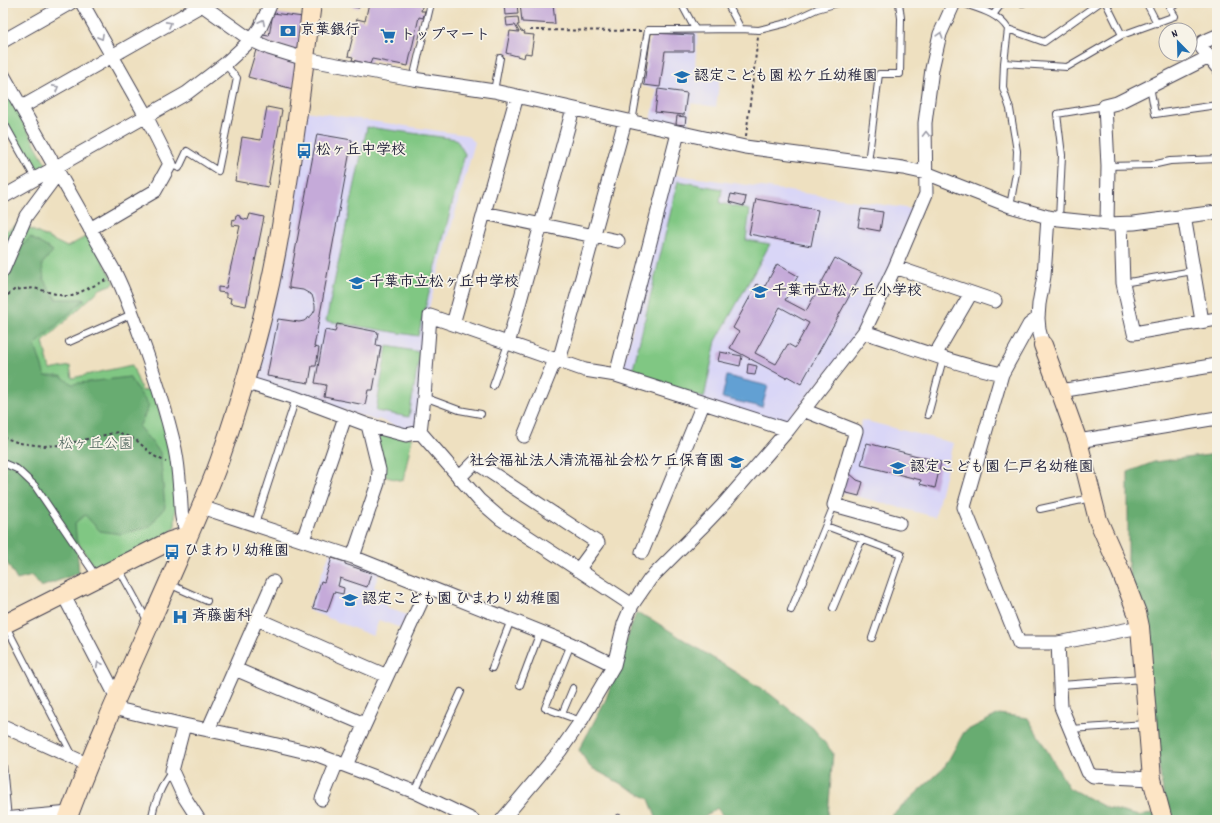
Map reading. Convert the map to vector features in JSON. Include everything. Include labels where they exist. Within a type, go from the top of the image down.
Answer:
[{"type":"street","points":[[3,41],[70,3]]},
{"type":"street","points":[[82,3],[146,116],[170,164],[155,191],[90,229]]},
{"type":"street","points":[[3,197],[35,178],[56,170],[187,93],[225,64],[251,40],[260,28],[271,3]]},
{"type":"street","points":[[6,819],[68,816],[81,761],[115,703],[168,584],[220,459],[263,314],[279,240],[289,180],[312,3]]},
{"type":"street","points":[[502,820],[560,751],[581,721],[614,664],[624,624],[632,605],[650,579],[701,528],[788,430],[864,332],[895,267],[926,194],[925,123],[932,69],[940,34],[954,3]]},
{"type":"street","points":[[22,107],[199,4],[251,40],[269,48],[305,59],[413,79],[494,91],[744,147],[903,168],[926,173],[1010,206],[1054,218],[1120,224],[1217,212]]},
{"type":"street","points":[[1107,224],[1108,166],[1105,106],[1117,102],[1150,86],[1213,62],[1202,48],[1202,42],[1217,36]]},
{"type":"street","points":[[3,75],[124,290],[145,348],[167,418],[178,470],[180,515],[184,528],[189,535]]},
{"type":"street","points":[[454,324],[484,212],[518,96]]},
{"type":"street","points":[[508,344],[573,109]]},
{"type":"street","points":[[524,436],[552,367],[559,361],[594,236],[629,122]]},
{"type":"street","points":[[616,375],[678,133]]},
{"type":"street","points":[[3,270],[26,216],[56,170]]},
{"type":"street","points":[[484,212],[618,241]]},
{"type":"street","points":[[1184,216],[1192,270],[1202,321]]},
{"type":"street","points":[[1054,218],[1038,304],[1039,330],[1078,441],[1098,520],[1137,613],[1140,627],[1152,779],[1163,820]]},
{"type":"street","points":[[1120,224],[1123,283],[1134,333],[1217,319]]},
{"type":"street","points":[[895,267],[995,301]]},
{"type":"street","points":[[939,357],[971,293]]},
{"type":"street","points":[[632,605],[501,519],[479,500],[420,432],[430,316],[585,370],[616,375],[788,430]]},
{"type":"street","points":[[1038,318],[1029,325],[1002,374],[964,507],[1019,643],[1058,643],[1140,627]]},
{"type":"street","points":[[864,332],[958,364],[1002,374]]},
{"type":"street","points":[[1060,390],[1217,365]]},
{"type":"street","points":[[244,382],[296,398],[368,425],[406,434],[420,432]]},
{"type":"street","points":[[642,552],[703,404]]},
{"type":"street","points":[[803,410],[856,431],[834,505],[899,523]]},
{"type":"street","points":[[303,540],[345,417]]},
{"type":"street","points":[[1078,441],[1217,418]]},
{"type":"street","points":[[353,557],[378,483],[379,470],[368,425]]},
{"type":"street","points":[[459,478],[476,462],[598,542],[578,570]]},
{"type":"street","points":[[201,507],[353,557],[571,644],[614,664]]},
{"type":"street","points":[[4,623],[170,541],[189,535]]},
{"type":"street","points":[[208,730],[273,582]]},
{"type":"street","points":[[322,799],[364,724],[428,587]]},
{"type":"street","points":[[63,594],[115,703],[184,725],[252,738],[308,753],[415,792],[473,820]]},
{"type":"street","points":[[257,619],[387,676]]},
{"type":"street","points":[[1058,643],[1061,707],[1085,768],[1093,776],[1152,779]]},
{"type":"street","points":[[235,669],[364,724]]},
{"type":"street","points":[[184,725],[172,771],[183,795],[199,820]]},
{"type":"street","points":[[3,726],[81,761]]},
{"type":"lane","points":[[413,79],[431,3]]},
{"type":"lane","points":[[681,3],[695,29]]},
{"type":"lane","points":[[727,3],[741,29]]},
{"type":"lane","points":[[629,122],[648,30],[759,30],[787,23],[817,9],[838,3]]},
{"type":"lane","points":[[868,163],[879,74],[900,74],[899,3]]},
{"type":"lane","points":[[962,3],[994,15],[1005,24],[1008,29],[1003,88],[1010,109],[1017,151],[1016,173],[1010,206]]},
{"type":"lane","points":[[994,15],[1002,3]]},
{"type":"lane","points":[[1008,29],[1044,42],[1100,3]]},
{"type":"lane","points":[[1106,3],[1122,35]]},
{"type":"lane","points":[[1004,64],[1067,67],[1122,35],[1175,16],[1170,8],[1178,3]]},
{"type":"lane","points":[[1146,4],[1157,23]]},
{"type":"lane","points":[[494,91],[500,58]]},
{"type":"lane","points":[[170,164],[179,168],[187,151],[218,171],[238,78],[225,64]]},
{"type":"lane","points":[[1150,86],[1155,114],[1217,105]]},
{"type":"lane","points":[[1054,218],[1062,155],[1057,114],[1105,106]]},
{"type":"lane","points":[[3,121],[35,178]]},
{"type":"lane","points":[[1108,166],[1152,165],[1170,161],[1217,159]]},
{"type":"lane","points":[[1123,283],[1192,270]]},
{"type":"lane","points":[[69,342],[132,314]]},
{"type":"lane","points":[[492,386],[508,344]]},
{"type":"lane","points":[[928,415],[939,357]]},
{"type":"lane","points":[[424,397],[459,410],[481,414]]},
{"type":"lane","points":[[255,524],[296,398]]},
{"type":"lane","points":[[3,463],[17,469],[35,486],[97,577]]},
{"type":"lane","points":[[1040,509],[1093,497]]},
{"type":"lane","points":[[791,610],[834,505]]},
{"type":"lane","points":[[826,526],[901,554],[872,638]]},
{"type":"lane","points":[[833,608],[862,539]]},
{"type":"lane","points":[[118,567],[150,625]]},
{"type":"lane","points":[[168,584],[207,601]]},
{"type":"lane","points":[[492,668],[511,620]]},
{"type":"lane","points":[[4,623],[81,761]]},
{"type":"lane","points":[[520,686],[540,632]]},
{"type":"lane","points":[[571,644],[545,708],[581,721]]},
{"type":"lane","points":[[1061,685],[1144,679]]},
{"type":"lane","points":[[562,714],[573,688]]},
{"type":"lane","points":[[415,792],[461,692]]},
{"type":"lane","points":[[1070,729],[1147,724]]},
{"type":"lane","points":[[3,765],[6,819]]},
{"type":"lane","points":[[151,820],[165,780],[172,771]]},
{"type":"path","points":[[530,30],[648,30]]},
{"type":"path","points":[[744,147],[759,30]]},
{"type":"path","points":[[3,298],[14,290],[34,288],[63,296],[72,296],[116,276]]},
{"type":"path","points":[[3,437],[19,443],[44,446],[61,445],[118,432],[136,440],[154,456],[178,470]]},
{"type":"shaded area","name":"認定こども園 松ケ丘幼稚園","points":[[651,31],[698,32],[695,65],[721,68],[716,107],[691,103],[688,130],[651,121],[657,89],[642,86]]},
{"type":"shaded area","name":"千葉市立松ヶ丘中学校","points":[[305,111],[466,135],[475,142],[428,311],[417,426],[403,429],[378,419],[377,421],[254,381]]},
{"type":"shaded area","name":"千葉市立松ヶ丘小学校","points":[[671,174],[912,209],[890,272],[869,312],[845,351],[783,426],[621,374]]},
{"type":"shaded area","name":"認定こども園 仁戸名幼稚園","points":[[862,420],[953,443],[935,517],[841,492]]},
{"type":"shaded area","name":"認定こども園 ひまわり幼稚園","points":[[330,552],[380,571],[374,587],[391,594],[386,607],[407,615],[401,628],[379,620],[373,636],[308,610]]},
{"type":"green space","points":[[3,86],[46,164],[44,167],[35,172],[3,117]]},
{"type":"green space","points":[[367,127],[456,139],[465,154],[418,336],[326,321]]},
{"type":"green space","points":[[678,181],[722,189],[720,203],[750,210],[746,240],[770,244],[716,341],[704,398],[632,373]]},
{"type":"green space","name":"松ヶ丘公園","points":[[16,225],[26,227],[67,247],[89,235],[115,283],[100,289],[43,342],[50,370],[70,366],[72,378],[132,365],[142,391],[152,389],[167,436],[173,461],[176,486],[175,526],[169,534],[101,569],[94,567],[37,481],[3,460],[3,233]]},
{"type":"green space","name":"松ヶ丘公園","points":[[30,237],[53,251],[42,264],[44,280],[56,299],[85,299],[35,345],[45,376],[61,376],[72,384],[129,377],[149,406],[139,427],[160,452],[165,507],[149,527],[121,534],[100,531],[85,515],[75,523],[79,573],[41,587],[32,576],[17,580],[3,556],[3,281],[7,278],[13,257]]},
{"type":"green space","points":[[387,346],[420,352],[409,417],[376,411]]},
{"type":"green space","points":[[376,432],[412,438],[403,481],[386,477]]},
{"type":"green space","points":[[1217,454],[1217,820],[887,820],[944,768],[964,732],[999,714],[1028,718],[1069,788],[1107,808],[1139,816],[1166,812],[1128,563],[1128,472],[1154,462]]},
{"type":"green space","points":[[636,613],[651,619],[770,694],[813,728],[833,753],[828,816],[830,820],[726,820],[717,808],[701,820],[657,820],[649,799],[590,767],[579,750],[606,699]]},
{"type":"water","points":[[727,376],[768,386],[762,407],[722,398]]},
{"type":"building","points":[[350,3],[360,3],[359,8],[350,6]]},
{"type":"building","points":[[369,3],[423,3],[421,11],[425,11],[423,18],[419,17],[408,66],[372,59],[370,64],[352,60],[353,57],[348,56],[357,19],[365,21]]},
{"type":"building","points":[[504,3],[517,3],[518,14],[505,15]]},
{"type":"building","points":[[520,3],[553,3],[555,24],[522,22]]},
{"type":"building","points":[[273,13],[303,17],[299,52],[260,41],[262,35],[269,36]]},
{"type":"building","points":[[518,17],[519,25],[517,25],[521,31],[525,32],[524,34],[534,35],[531,54],[525,53],[524,58],[506,53],[510,31],[519,32],[515,25],[507,26],[506,18]]},
{"type":"building","points":[[651,33],[693,35],[693,51],[665,51],[660,87],[644,85]]},
{"type":"building","points":[[256,50],[298,60],[293,89],[248,77]]},
{"type":"building","points":[[658,89],[687,93],[684,115],[655,112]]},
{"type":"building","points":[[267,107],[282,110],[268,187],[235,181],[242,137],[261,140]]},
{"type":"building","points":[[677,116],[686,117],[685,125],[676,124]]},
{"type":"building","points":[[317,134],[352,140],[314,347],[319,348],[316,366],[312,366],[309,383],[267,376],[278,319],[299,322],[304,321],[312,315],[315,310],[312,295],[303,290],[289,288],[289,284]]},
{"type":"building","points":[[731,194],[746,197],[744,206],[729,202]]},
{"type":"building","points":[[756,199],[818,210],[811,246],[749,234]]},
{"type":"building","points":[[861,209],[883,212],[880,231],[858,227]]},
{"type":"building","points":[[250,214],[264,217],[246,306],[230,303],[231,298],[226,297],[226,293],[218,292],[218,287],[226,288],[240,226],[232,225],[233,219],[235,220],[236,215],[240,216],[240,218],[248,220]]},
{"type":"building","points":[[835,258],[862,273],[801,384],[787,376],[786,378],[730,348],[739,332],[733,328],[757,284],[764,288],[777,264],[798,276],[785,300],[806,311]],"holes":[[[780,307],[809,323],[795,348],[788,344],[776,364],[755,353]]]},
{"type":"building","points":[[337,324],[378,332],[376,345],[381,346],[373,390],[368,390],[365,405],[324,397],[326,385],[315,383],[325,330],[335,332]]},
{"type":"building","points":[[720,352],[742,356],[740,366],[718,361]]},
{"type":"building","points":[[748,364],[757,366],[755,375],[747,374]]},
{"type":"building","points":[[867,443],[941,462],[935,488],[920,484],[921,480],[861,465]]},
{"type":"building","points":[[848,472],[857,480],[863,482],[859,496],[843,492]]},
{"type":"building","points":[[332,558],[371,573],[367,587],[340,578],[338,586],[344,588],[343,594],[334,592],[327,612],[313,608],[321,581],[324,582]]},
{"type":"place","name":"京葉銀行","points":[[288,31]]},
{"type":"place","name":"トップマート","points":[[388,36]]},
{"type":"place","name":"認定こども園 松ケ丘幼稚園","points":[[682,77]]},
{"type":"place","name":"松ヶ丘中学校","points":[[304,151]]},
{"type":"place","name":"千葉市立松ヶ丘中学校","points":[[357,283]]},
{"type":"place","name":"千葉市立松ヶ丘小学校","points":[[760,292]]},
{"type":"place","name":"社会福祉法人清流福祉会松ケ丘保育園","points":[[736,462]]},
{"type":"place","name":"認定こども園 仁戸名幼稚園","points":[[898,468]]},
{"type":"place","name":"ひまわり幼稚園","points":[[172,552]]},
{"type":"place","name":"認定こども園 ひまわり幼稚園","points":[[350,600]]},
{"type":"place","name":"斉藤歯科","points":[[180,617]]}]
